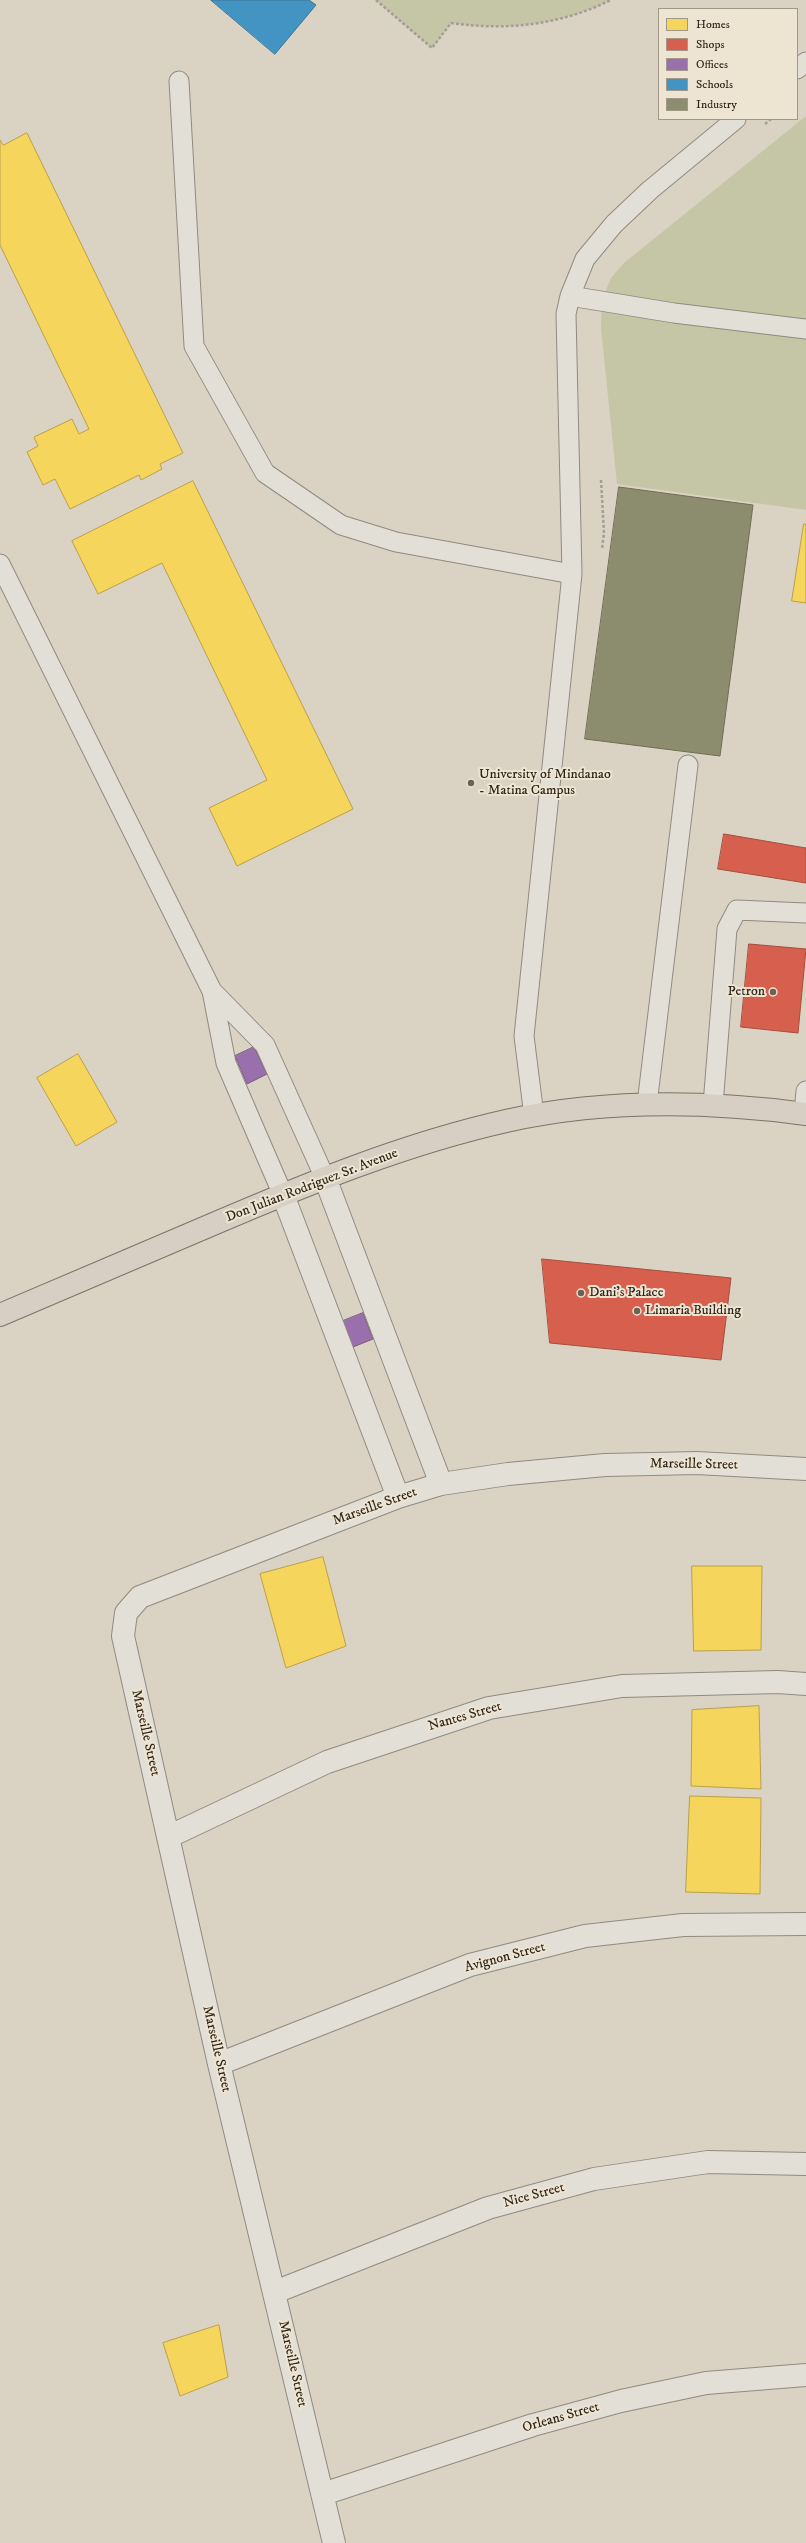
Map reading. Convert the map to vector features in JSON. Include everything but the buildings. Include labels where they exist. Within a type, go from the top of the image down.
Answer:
[{"type":"main road","name":"Don Julian Rodriguez Sr. Avenue","points":[[0,1315],[325,1178],[378,1158],[506,1121],[534,1116],[647,1104],[745,1106],[805,1114]]},
{"type":"street","points":[[325,1178],[441,1484]]},
{"type":"street","points":[[283,1195],[398,1497]]},
{"type":"street","name":"Marseille Street","points":[[334,2543],[275,2292],[219,2064],[123,1636],[126,1613],[140,1597],[398,1497],[441,1484],[508,1474],[605,1465],[697,1462],[806,1469]]},
{"type":"street","name":"Nantes Street","points":[[168,1837],[327,1762],[489,1708],[622,1686],[778,1682],[806,1684]]},
{"type":"street","name":"Avignon Street","points":[[219,2064],[470,1966],[585,1936],[683,1925],[806,1924]]},
{"type":"street","name":"Nice Street","points":[[275,2292],[488,2208],[594,2179],[708,2162],[806,2164]]},
{"type":"street","name":"Orleans Street","points":[[323,2494],[533,2426],[621,2401],[706,2383],[806,2375]]},
{"type":"lane","points":[[798,68],[806,62]]},
{"type":"lane","points":[[179,81],[194,346],[265,473],[341,525],[396,542],[572,574]]},
{"type":"lane","points":[[534,1116],[524,1036],[572,574],[566,314],[570,296],[585,259],[614,224],[650,190],[735,120]]},
{"type":"lane","points":[[570,296],[674,313],[806,329]]},
{"type":"lane","points":[[0,564],[212,991],[226,1063],[283,1195]]},
{"type":"lane","points":[[647,1104],[688,765]]},
{"type":"lane","points":[[713,1105],[727,929],[737,910],[806,913]]},
{"type":"lane","points":[[212,991],[265,1045],[325,1178]]},
{"type":"lane","points":[[805,1114],[806,1090]]},
{"type":"path","points":[[376,0],[432,48],[451,23],[481,27],[519,27],[556,21],[592,10],[611,0]]},
{"type":"green space","points":[[376,0],[611,0],[572,15],[533,24],[492,26],[451,23],[432,48]]},
{"type":"green space","points":[[806,116],[806,510],[617,484],[601,328],[602,300],[611,278],[624,263]]},
{"type":"place","name":"University of Mindanao - Matina Campus","points":[[471,783]]},
{"type":"place","name":"Petron","points":[[773,992]]},
{"type":"place","name":"Dani's Palace","points":[[581,1293]]},
{"type":"place","name":"Limaria Building","points":[[637,1311]]}]
